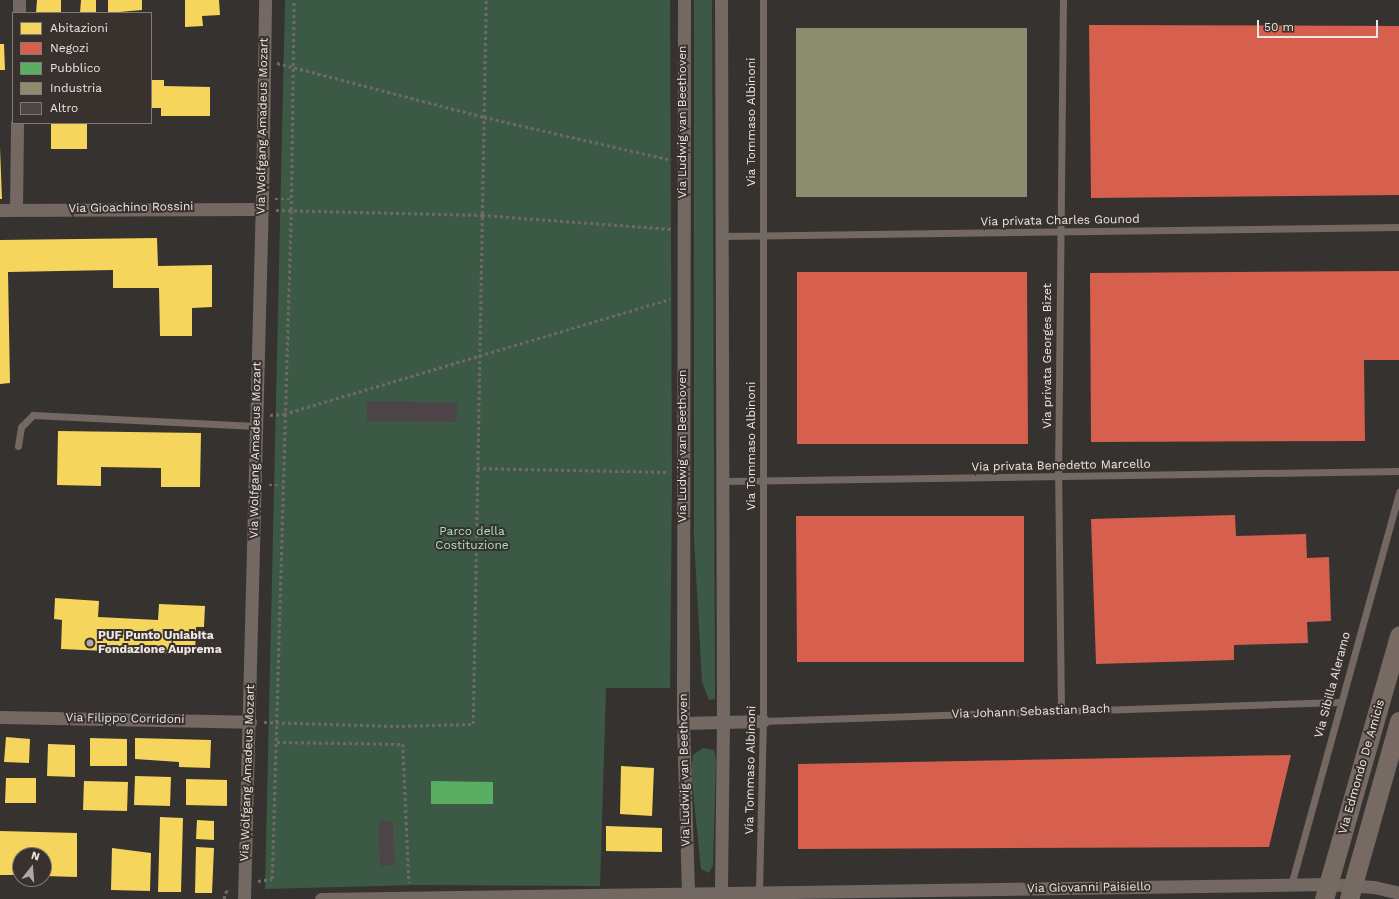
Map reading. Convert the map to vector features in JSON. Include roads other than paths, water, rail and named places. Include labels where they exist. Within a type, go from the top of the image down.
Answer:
[{"type":"main road","name":"Via Edmondo De Amicis","points":[[1326,892],[1399,635]]},
{"type":"main road","name":"Via Edmondo De Amicis","points":[[1351,893],[1399,721]]},
{"type":"street","points":[[19,0],[19,12]]},
{"type":"street","name":"Via Wolfgang Amadeus Mozart","points":[[244,899],[250,722],[262,209],[265,0]]},
{"type":"street","name":"Via Ludwig van Beethoven","points":[[684,0],[683,723],[688,893]]},
{"type":"street","points":[[721,0],[723,480],[721,892]]},
{"type":"street","points":[[16,209],[17,124]]},
{"type":"street","name":"Via Gioachino Rossini","points":[[0,210],[262,209]]},
{"type":"street","name":"Via Filippo Corridoni","points":[[0,717],[250,722]]},
{"type":"street","name":"Via Johann Sebastian Bach","points":[[683,723],[763,721]]},
{"type":"street","name":"Via Giovanni Paisiello","points":[[321,899],[410,897],[471,898],[721,892],[835,895],[1291,885],[1326,892],[1399,893]]},
{"type":"lane","name":"Via privata Georges Bizet","points":[[1061,712],[1058,476],[1059,232],[1063,0]]},
{"type":"lane","name":"Via Tommaso Albinoni","points":[[759,892],[763,721],[763,1]]},
{"type":"lane","name":"Via privata Charles Gounod","points":[[721,236],[1399,227]]},
{"type":"lane","points":[[18,446],[21,427],[33,415],[257,422]]},
{"type":"lane","name":"Via privata Benedetto Marcello","points":[[723,480],[763,482],[1399,471]]},
{"type":"lane","name":"Via Sibilla Aleramo","points":[[1291,885],[1340,702],[1399,492]]},
{"type":"lane","name":"Via Johann Sebastian Bach","points":[[763,721],[1340,702]]},
{"type":"place","name":"PUF Punto Uniabita Fondazione Auprema","points":[[90,643]]},
{"type":"park label","name":"Parco della Costituzione","points":[[472,539]]}]
